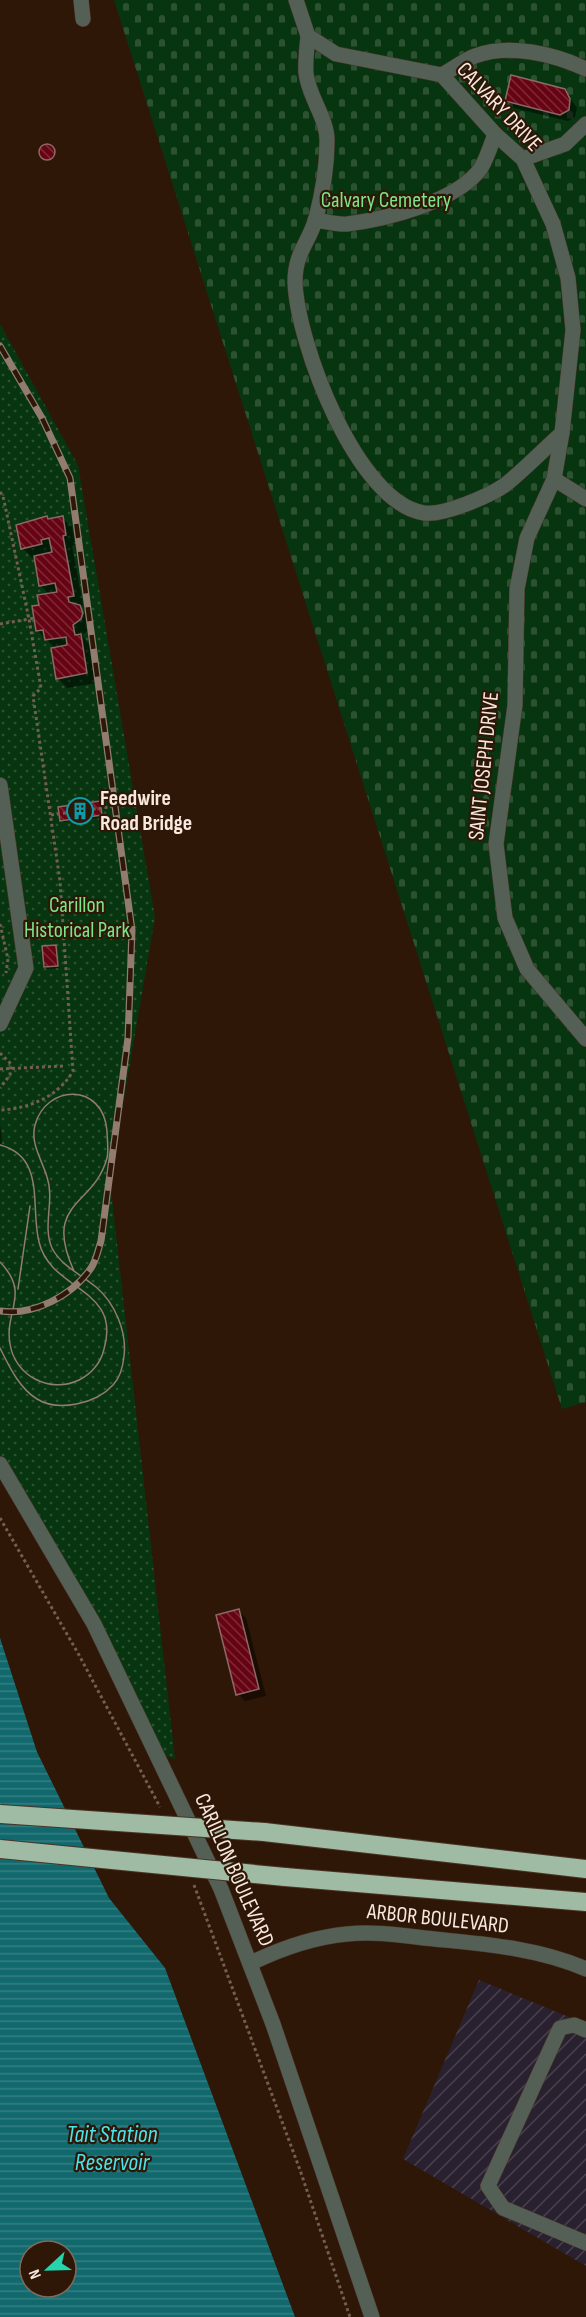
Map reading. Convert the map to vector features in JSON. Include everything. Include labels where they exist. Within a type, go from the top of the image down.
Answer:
[{"type":"highway","points":[[0,1814],[264,1832],[586,1869]]},
{"type":"highway","points":[[0,1849],[285,1877],[586,1902]]},
{"type":"street","points":[[81,0],[83,19]]},
{"type":"street","points":[[296,0],[308,36],[306,74],[328,139],[315,220],[298,254],[295,282],[301,319],[321,384],[350,446],[370,477],[396,502],[425,513],[449,510],[503,486],[562,433]]},
{"type":"street","name":"CALVARY DRIVE","points":[[308,36],[336,54],[442,75],[495,134],[523,159],[553,224],[568,278],[573,330],[562,433],[554,479]]},
{"type":"street","points":[[442,75],[476,56],[511,50],[564,59],[586,70]]},
{"type":"street","points":[[523,159],[565,144],[586,124]]},
{"type":"street","points":[[315,220],[345,225],[402,213],[437,200],[463,185],[481,168],[495,134]]},
{"type":"street","points":[[554,479],[586,499]]},
{"type":"street","name":"SAINT JOSEPH DRIVE","points":[[554,479],[527,538],[517,589],[515,705],[496,844],[506,918],[527,969],[586,1039]]},
{"type":"street","points":[[0,785],[26,968],[0,1023]]},
{"type":"street","name":"CARILLON BOULEVARD","points":[[0,1464],[94,1624],[221,1889],[251,1963],[372,2317]]},
{"type":"street","name":"ARBOR BOULEVARD","points":[[251,1963],[319,1938],[382,1933],[480,1943],[534,1953],[586,1969]]},
{"type":"street","points":[[586,2030],[574,2025],[560,2028],[488,2186],[503,2208],[586,2242]]},
{"type":"path","points":[[0,492],[3,496],[29,619],[41,688],[33,696],[60,881],[73,1071],[55,1092],[35,1102],[0,1110]]},
{"type":"path","points":[[0,624],[34,618]]},
{"type":"path","points":[[51,815],[116,806]]},
{"type":"path","points":[[0,924],[8,959],[6,976]]},
{"type":"path","points":[[0,1053],[11,1064],[10,1075],[0,1088]]},
{"type":"path","points":[[0,1069],[63,1066]]},
{"type":"path","points":[[0,1518],[79,1655],[162,1810]]},
{"type":"path","points":[[193,1881],[300,2170],[350,2317]]},
{"type":"shaded area","points":[[479,1980],[586,2024],[586,2266],[403,2159]]},
{"type":"green space","name":"Calvary Cemetery","points":[[114,0],[586,0],[586,1402],[562,1409]]},
{"type":"green space","name":"Carillon Historical Park","points":[[0,324],[78,465],[155,917],[110,1181],[175,1759],[155,1753],[0,1464]]},
{"type":"water","name":"Tait Station Reservoir","points":[[0,1638],[37,1752],[109,1898],[165,1968],[295,2317],[0,2317]]},
{"type":"building","points":[[511,75],[565,89],[570,99],[569,110],[560,115],[505,101]]},
{"type":"building","points":[[47,144],[55,152],[47,160],[39,152]]},
{"type":"building","points":[[47,516],[48,519],[63,516],[66,535],[63,536],[74,596],[68,597],[69,602],[80,605],[83,613],[81,619],[73,625],[75,635],[81,634],[87,673],[56,679],[51,648],[67,645],[66,637],[45,640],[43,630],[36,631],[32,606],[39,605],[37,595],[57,592],[55,583],[39,586],[34,556],[52,552],[49,538],[41,540],[42,544],[21,549],[16,525]]},
{"type":"building","name":"Feedwire Road Bridge","points":[[100,801],[102,815],[60,821],[58,807]]},
{"type":"building","points":[[56,945],[58,966],[44,967],[42,946]]},
{"type":"building","points":[[239,1609],[259,1689],[236,1695],[216,1615]]},
{"type":"tram line","points":[[0,1348],[25,1389],[37,1399],[55,1405],[76,1404],[97,1397],[106,1392],[115,1382],[122,1368],[124,1337],[109,1301],[96,1287],[72,1270],[61,1260],[49,1240],[49,1186],[35,1145],[35,1125],[41,1111],[50,1102],[62,1096],[74,1094],[85,1097],[96,1104],[103,1115],[108,1148],[101,1174],[67,1217],[64,1231],[66,1248],[74,1271]]},
{"type":"tram line","points":[[0,1145],[15,1151],[30,1171],[39,1242],[46,1258],[57,1271],[95,1301],[103,1313],[107,1329],[103,1354],[88,1375],[68,1384],[57,1385],[36,1379],[19,1365],[13,1355],[9,1332],[14,1303],[14,1284],[0,1262]]},
{"type":"tram line","points":[[18,1289],[30,1206]]},
{"type":"railway","points":[[0,346],[42,418],[70,478],[132,930],[128,1038],[101,1241],[96,1259],[83,1278],[51,1302],[25,1310],[0,1311]]},
{"type":"place","name":"Feedwire Road Bridge","points":[[80,811]]}]
